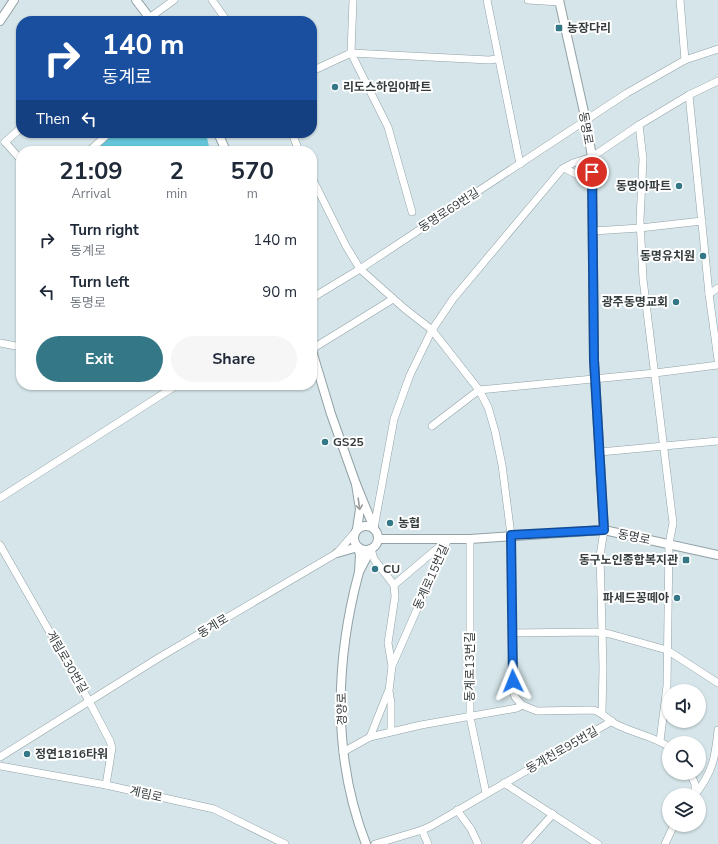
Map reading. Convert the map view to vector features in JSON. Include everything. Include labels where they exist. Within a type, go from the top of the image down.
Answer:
[{"type":"street","points":[[0,21],[14,0]]},
{"type":"street","points":[[136,0],[146,16]]},
{"type":"street","points":[[154,16],[174,0]]},
{"type":"street","points":[[212,0],[223,16]]},
{"type":"street","points":[[353,0],[351,53],[388,128],[412,212]]},
{"type":"street","points":[[486,0],[520,164]]},
{"type":"street","points":[[528,0],[559,1]]},
{"type":"street","points":[[680,0],[685,60]]},
{"type":"street","name":"동명로","points":[[559,1],[586,121],[592,157],[595,379],[604,530],[718,555]]},
{"type":"street","name":"동명로69번길","points":[[317,295],[360,269],[627,93],[685,60],[718,50]]},
{"type":"street","points":[[317,69],[351,53],[489,60],[498,59]]},
{"type":"street","points":[[374,528],[394,420],[410,375],[432,330],[453,300],[564,168],[573,162],[592,157],[639,125],[689,95],[718,81]]},
{"type":"street","points":[[689,95],[709,294],[718,360]]},
{"type":"street","points":[[639,125],[643,158],[640,228],[643,279],[673,523],[669,544],[667,686],[660,741]]},
{"type":"street","points":[[16,131],[2,141],[16,155]]},
{"type":"street","points":[[95,146],[103,138]]},
{"type":"street","points":[[564,168],[578,174],[592,186]]},
{"type":"street","points":[[317,188],[342,240],[360,269],[393,299],[432,330],[479,390],[488,407],[502,465],[511,535],[514,693],[522,705],[537,711],[585,709],[602,713],[612,721]]},
{"type":"street","points":[[593,231],[640,228],[702,221]]},
{"type":"street","points":[[709,294],[718,288]]},
{"type":"street","points":[[317,347],[393,299]]},
{"type":"street","points":[[0,343],[16,346]]},
{"type":"street","points":[[432,426],[479,390],[655,373],[718,365]]},
{"type":"street","points":[[317,367],[335,426],[356,484],[374,528],[378,533],[378,539],[375,546],[371,549],[359,572]]},
{"type":"street","points":[[0,498],[69,452],[169,390]]},
{"type":"street","points":[[600,452],[718,441]]},
{"type":"street","points":[[356,484],[360,509],[354,541],[358,547],[360,555],[359,572]]},
{"type":"street","points":[[356,530],[367,525],[374,528]]},
{"type":"street","name":"동계로","points":[[0,757],[89,701],[337,553],[356,530]]},
{"type":"street","points":[[378,539],[470,539],[511,535],[604,530],[600,556],[602,713]]},
{"type":"street","name":"동계로15번길","points":[[392,666],[388,643],[395,597],[394,585],[448,539]]},
{"type":"street","name":"동계로15번길","points":[[391,731],[391,703],[388,691],[392,666],[448,539]]},
{"type":"street","name":"동계로13번길","points":[[470,539],[470,717],[486,792]]},
{"type":"street","name":"계림로30번길","points":[[0,544],[89,701],[111,744],[106,785]]},
{"type":"street","points":[[337,553],[358,547],[364,550],[371,549]]},
{"type":"street","points":[[371,549],[374,559],[394,585]]},
{"type":"street","name":"경양로","points":[[359,572],[351,607],[340,694],[344,752],[351,798],[366,844]]},
{"type":"street","points":[[512,633],[602,633],[668,650],[718,683]]},
{"type":"street","points":[[370,737],[388,691]]},
{"type":"street","points":[[344,752],[370,737],[391,731],[470,717],[522,705]]},
{"type":"street","name":"동계천로95번길","points":[[375,844],[422,830],[612,721],[660,741]]},
{"type":"street","points":[[700,788],[707,778],[713,762],[718,730]]},
{"type":"street","name":"계림로","points":[[0,766],[106,785],[214,809],[285,844]]},
{"type":"street","points":[[504,783],[596,843]]},
{"type":"street","points":[[457,810],[472,829],[478,844]]},
{"type":"street","points":[[526,844],[553,814]]},
{"type":"street","points":[[422,830],[428,844]]},
{"type":"street","points":[[665,844],[671,832]]},
{"type":"shaded area","points":[[109,138],[207,138],[209,146],[98,146]]},
{"type":"place","name":"농장다리","points":[[559,28]]},
{"type":"place","name":"리도스하임아파트","points":[[335,87]]},
{"type":"place","name":"동명아파트","points":[[679,186]]},
{"type":"place","name":"동명유치원","points":[[703,256]]},
{"type":"place","name":"광주동명교회","points":[[676,302]]},
{"type":"place","name":"GS25","points":[[325,442]]},
{"type":"place","name":"농협","points":[[390,523]]},
{"type":"place","name":"동구노인종합복지관","points":[[686,560]]},
{"type":"place","name":"CU","points":[[375,569]]},
{"type":"place","name":"파세드꽁떼아","points":[[677,598]]},
{"type":"place","name":"정연1816타워","points":[[27,754]]},
{"type":"route","points":[[513,681],[511,535],[604,530],[594,360],[592,172]]}]
